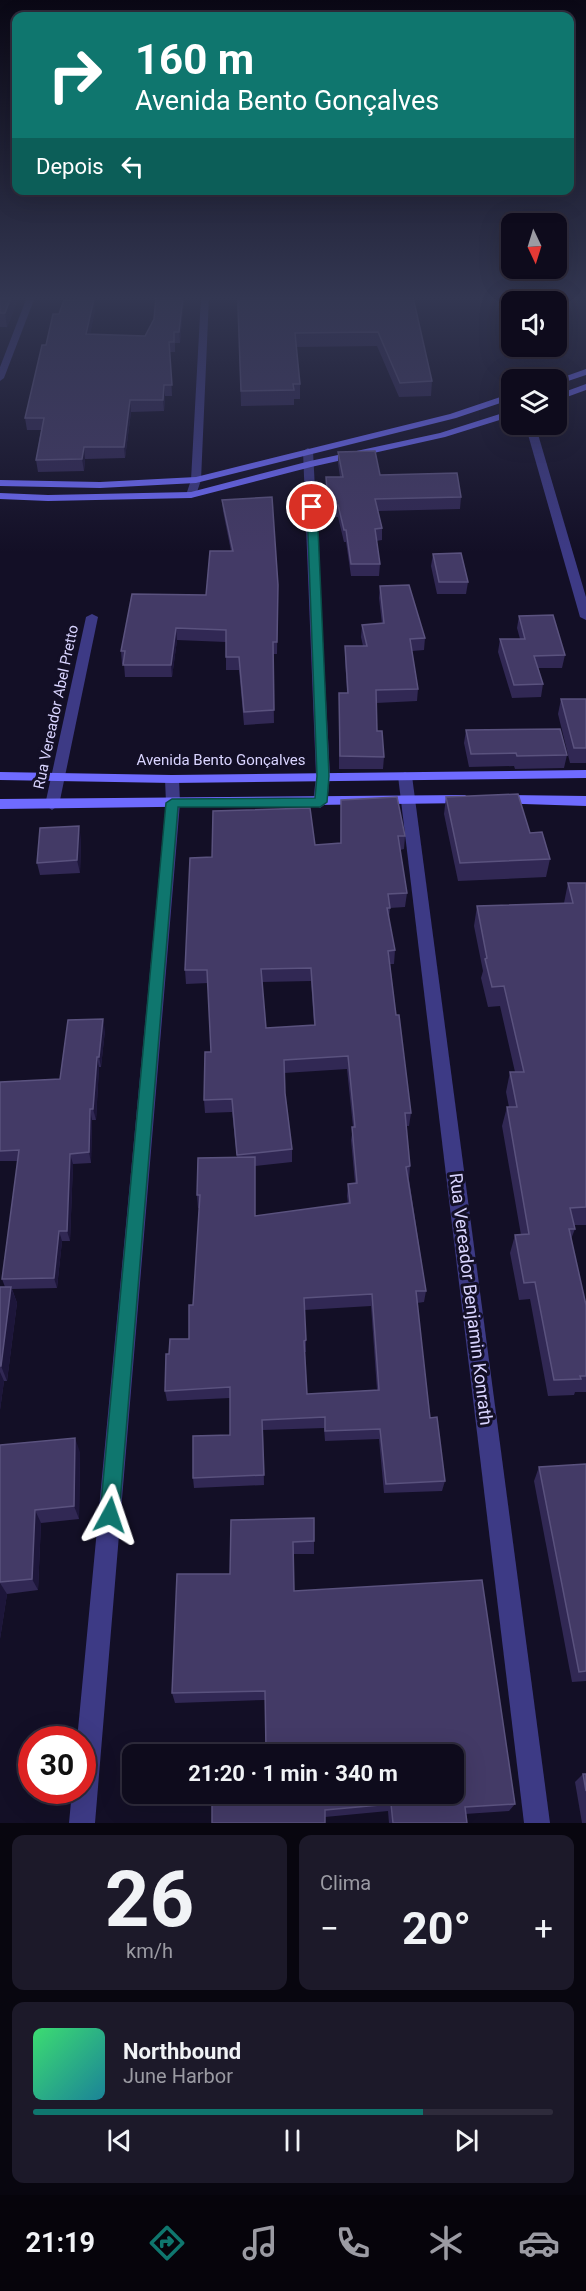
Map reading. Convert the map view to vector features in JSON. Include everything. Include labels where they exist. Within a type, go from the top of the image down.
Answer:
[{"type":"main road","points":[[567,394],[586,387]]},
{"type":"main road","points":[[0,483],[100,485],[196,480],[453,416],[501,400]]},
{"type":"main road","points":[[0,496],[48,498],[192,495],[310,464],[442,435],[501,416]]},
{"type":"main road","name":"Avenida Bento Gonçalves","points":[[0,776],[172,779],[586,774]]},
{"type":"main road","points":[[0,804],[408,800],[586,801]]},
{"type":"street","points":[[192,495],[196,480],[201,382]]},
{"type":"street","points":[[533,435],[586,617]]},
{"type":"street","points":[[308,451],[323,776],[320,802]]},
{"type":"street","name":"Rua Vereador Abel Pretto","points":[[52,805],[92,617]]},
{"type":"street","name":"Rua Vereador Benjamin Konrath","points":[[405,776],[537,1823]]},
{"type":"street","points":[[82,1823],[172,803],[172,779]]},
{"type":"building","points":[[33,382],[172,382],[172,385],[164,385],[163,400],[130,400],[124,447],[84,447],[82,459],[36,460],[44,418],[25,418]]},
{"type":"building","points":[[241,382],[300,382],[300,384],[293,384],[294,390],[241,391]]},
{"type":"building","points":[[375,451],[380,475],[457,473],[461,497],[375,499],[382,528],[375,529],[380,564],[351,564],[346,530],[344,530],[338,505],[328,505],[326,477],[343,477],[338,452]]},
{"type":"building","points":[[272,497],[278,585],[277,642],[273,642],[274,710],[244,712],[239,657],[226,657],[226,630],[176,628],[171,665],[123,665],[125,651],[121,651],[132,594],[206,595],[210,551],[233,551],[222,500]]},
{"type":"building","points":[[461,553],[468,582],[439,582],[433,554]]},
{"type":"building","points":[[409,585],[425,638],[410,639],[418,689],[376,690],[377,731],[382,731],[384,757],[340,756],[339,693],[348,693],[345,646],[367,646],[362,625],[384,623],[380,586]]},
{"type":"building","points":[[553,615],[565,655],[534,656],[543,684],[514,685],[500,639],[525,639],[519,616]]},
{"type":"building","points":[[561,699],[586,699],[586,748],[574,748]]},
{"type":"building","points":[[560,729],[567,755],[471,754],[466,730]]},
{"type":"building","points":[[518,794],[530,833],[542,832],[550,859],[460,863],[446,797]]},
{"type":"building","points":[[397,797],[405,836],[398,836],[407,893],[388,894],[390,908],[387,908],[395,950],[388,951],[396,1015],[399,1015],[411,1113],[405,1113],[410,1166],[406,1167],[426,1291],[416,1291],[430,1418],[437,1417],[445,1481],[386,1484],[380,1429],[325,1431],[325,1417],[262,1420],[264,1475],[193,1478],[193,1436],[230,1435],[230,1387],[165,1391],[166,1354],[169,1354],[170,1339],[189,1339],[189,1305],[193,1305],[200,1195],[197,1195],[198,1158],[255,1157],[255,1216],[350,1203],[348,1184],[357,1183],[352,1127],[355,1127],[348,1056],[284,1060],[285,1093],[292,1149],[237,1155],[232,1099],[204,1100],[205,1052],[211,1052],[207,970],[185,970],[190,858],[212,857],[213,811],[310,808],[315,845],[341,843],[341,800]],"holes":[[[311,968],[315,1025],[266,1028],[261,969]],[[372,1294],[379,1390],[307,1394],[304,1298]]]},
{"type":"building","points":[[79,826],[77,860],[37,863],[40,828]]},
{"type":"building","points":[[568,883],[586,883],[586,1207],[570,1208],[575,1229],[569,1229],[586,1305],[586,1376],[580,1376],[581,1379],[554,1380],[535,1282],[524,1283],[515,1235],[529,1234],[507,1107],[517,1107],[510,1072],[524,1072],[504,986],[492,987],[477,906],[573,903]]},
{"type":"building","points":[[103,1019],[93,1109],[90,1109],[89,1152],[70,1154],[67,1231],[59,1231],[54,1278],[2,1279],[19,1150],[0,1151],[0,1082],[60,1079],[68,1020]]},
{"type":"building","points":[[0,1287],[11,1287],[1,1366],[0,1366]]},
{"type":"building","points":[[75,1438],[74,1506],[35,1510],[32,1579],[0,1582],[0,1445]]},
{"type":"building","points":[[586,1464],[586,1671],[579,1672],[539,1467]]},
{"type":"building","points":[[314,1518],[314,1541],[293,1542],[294,1591],[482,1580],[515,1804],[465,1807],[467,1823],[393,1823],[391,1804],[464,1804],[464,1744],[266,1744],[265,1691],[172,1693],[177,1574],[230,1574],[231,1520]]},
{"type":"building","points":[[583,1774],[586,1774],[586,1791]]},
{"type":"building","points":[[212,1804],[391,1804],[325,1810],[325,1823],[212,1823]]},
{"type":"route","points":[[110,1515],[172,803],[320,802],[323,776],[312,507]]}]
